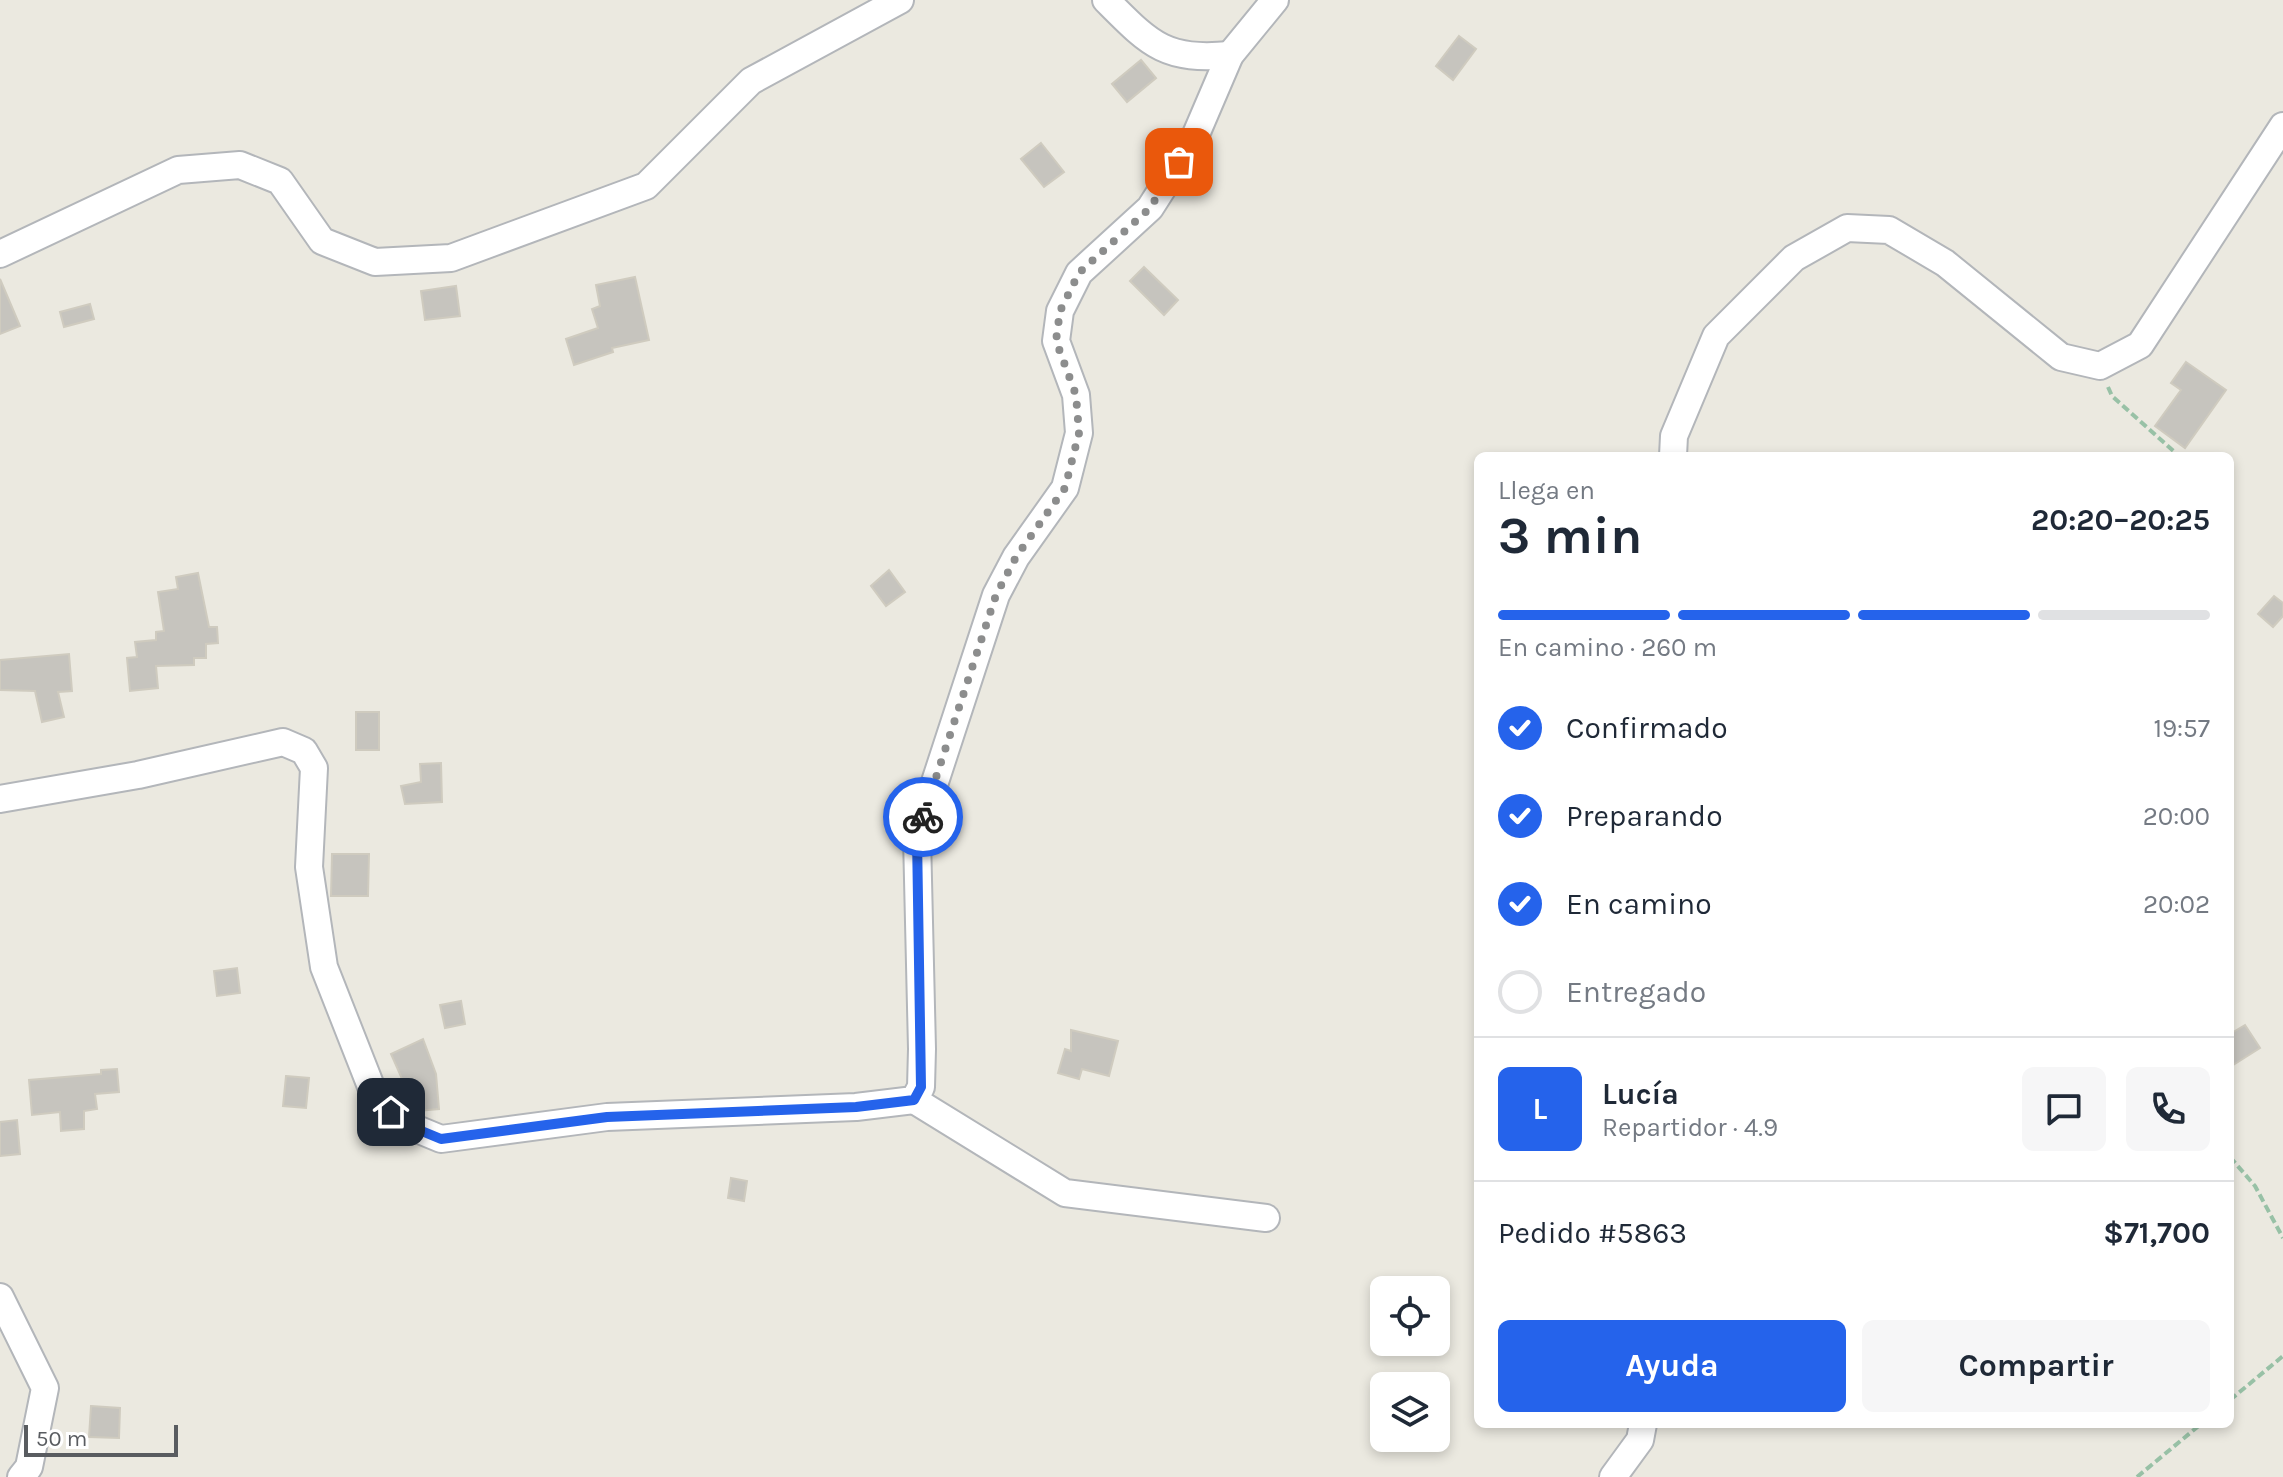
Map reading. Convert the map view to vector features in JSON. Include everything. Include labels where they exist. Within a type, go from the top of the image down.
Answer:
[{"type":"street","points":[[0,254],[178,170],[240,165],[280,181],[322,241],[375,262],[451,258],[646,186],[751,81],[900,0]]},
{"type":"street","points":[[1106,0],[1147,41],[1192,58],[1230,55]]},
{"type":"street","points":[[914,1100],[921,1087],[922,1049],[917,837],[996,595],[1016,557],[1065,488],[1079,433],[1076,395],[1056,341],[1060,311],[1079,273],[1150,208],[1194,139],[1230,55],[1275,0]]},
{"type":"street","points":[[1673,452],[1674,436],[1716,336],[1794,258],[1847,228],[1889,230],[1945,263],[2061,357],[2100,366],[2140,345],[2283,126]]},
{"type":"street","points":[[0,799],[138,775],[283,742],[304,751],[314,768],[309,867],[324,967],[372,1089],[391,1112],[412,1127],[441,1139],[607,1117],[856,1107],[914,1100],[1065,1193],[1266,1218]]},
{"type":"street","points":[[0,1297],[45,1388],[29,1467],[21,1477]]},
{"type":"street","points":[[1613,1477],[1640,1440],[1642,1428]]},
{"type":"path","points":[[2100,366],[2112,396],[2175,452]]},
{"type":"path","points":[[2234,1162],[2255,1186],[2283,1238]]},
{"type":"path","points":[[2234,1397],[2283,1356]]},
{"type":"path","points":[[2137,1477],[2196,1428]]},
{"type":"building","points":[[1459,36],[1476,49],[1453,80],[1436,66]]},
{"type":"building","points":[[1141,60],[1156,78],[1127,102],[1112,84]]},
{"type":"building","points":[[1041,143],[1064,172],[1044,187],[1021,159]]},
{"type":"building","points":[[1144,267],[1178,300],[1164,315],[1130,281]]},
{"type":"building","points":[[635,277],[649,340],[612,348],[613,352],[574,365],[566,339],[598,328],[592,309],[600,306],[596,285]]},
{"type":"building","points":[[0,279],[20,326],[0,334]]},
{"type":"building","points":[[456,286],[460,316],[425,320],[421,291]]},
{"type":"building","points":[[90,304],[94,319],[64,327],[60,312]]},
{"type":"building","points":[[2186,362],[2226,390],[2185,448],[2155,426],[2181,390],[2171,383]]},
{"type":"building","points":[[889,570],[905,592],[886,606],[871,586]]},
{"type":"building","points":[[198,573],[209,627],[217,627],[218,643],[206,644],[206,658],[194,658],[194,665],[156,666],[158,688],[130,691],[127,658],[137,657],[135,642],[156,640],[156,632],[164,631],[158,592],[178,589],[176,577]]},
{"type":"building","points":[[2274,596],[2283,603],[2283,616],[2273,627],[2258,614]]},
{"type":"building","points":[[69,654],[72,691],[58,692],[64,717],[42,722],[35,691],[0,690],[0,660]]},
{"type":"building","points":[[356,712],[379,712],[379,750],[356,750]]},
{"type":"building","points":[[441,763],[442,802],[405,804],[401,786],[421,782],[420,764]]},
{"type":"building","points":[[332,854],[369,854],[368,896],[331,896]]},
{"type":"building","points":[[237,968],[240,993],[217,996],[214,971]]},
{"type":"building","points":[[461,1001],[465,1024],[445,1028],[440,1005]]},
{"type":"building","points":[[2245,1025],[2260,1048],[2234,1064],[2234,1032]]},
{"type":"building","points":[[1071,1030],[1118,1041],[1109,1076],[1082,1069],[1079,1079],[1058,1073],[1065,1049],[1071,1051]]},
{"type":"building","points":[[423,1039],[436,1074],[439,1109],[417,1111],[408,1105],[407,1090],[391,1054]]},
{"type":"building","points":[[117,1069],[119,1092],[95,1094],[97,1109],[84,1111],[84,1129],[61,1131],[60,1112],[32,1115],[29,1080],[101,1074],[101,1070]]},
{"type":"building","points":[[286,1076],[309,1078],[306,1108],[283,1106]]},
{"type":"building","points":[[17,1120],[20,1154],[0,1156],[0,1122]]},
{"type":"building","points":[[731,1178],[747,1181],[744,1201],[728,1198]]},
{"type":"building","points":[[91,1406],[120,1408],[119,1438],[89,1437]]},
{"type":"way so far","points":[[923,817],[996,595],[1016,557],[1065,488],[1079,433],[1076,395],[1056,341],[1060,311],[1079,273],[1150,208],[1179,162]]},
{"type":"route","points":[[391,1112],[412,1127],[441,1139],[607,1117],[856,1107],[914,1100],[921,1087],[917,837],[923,817]]}]
